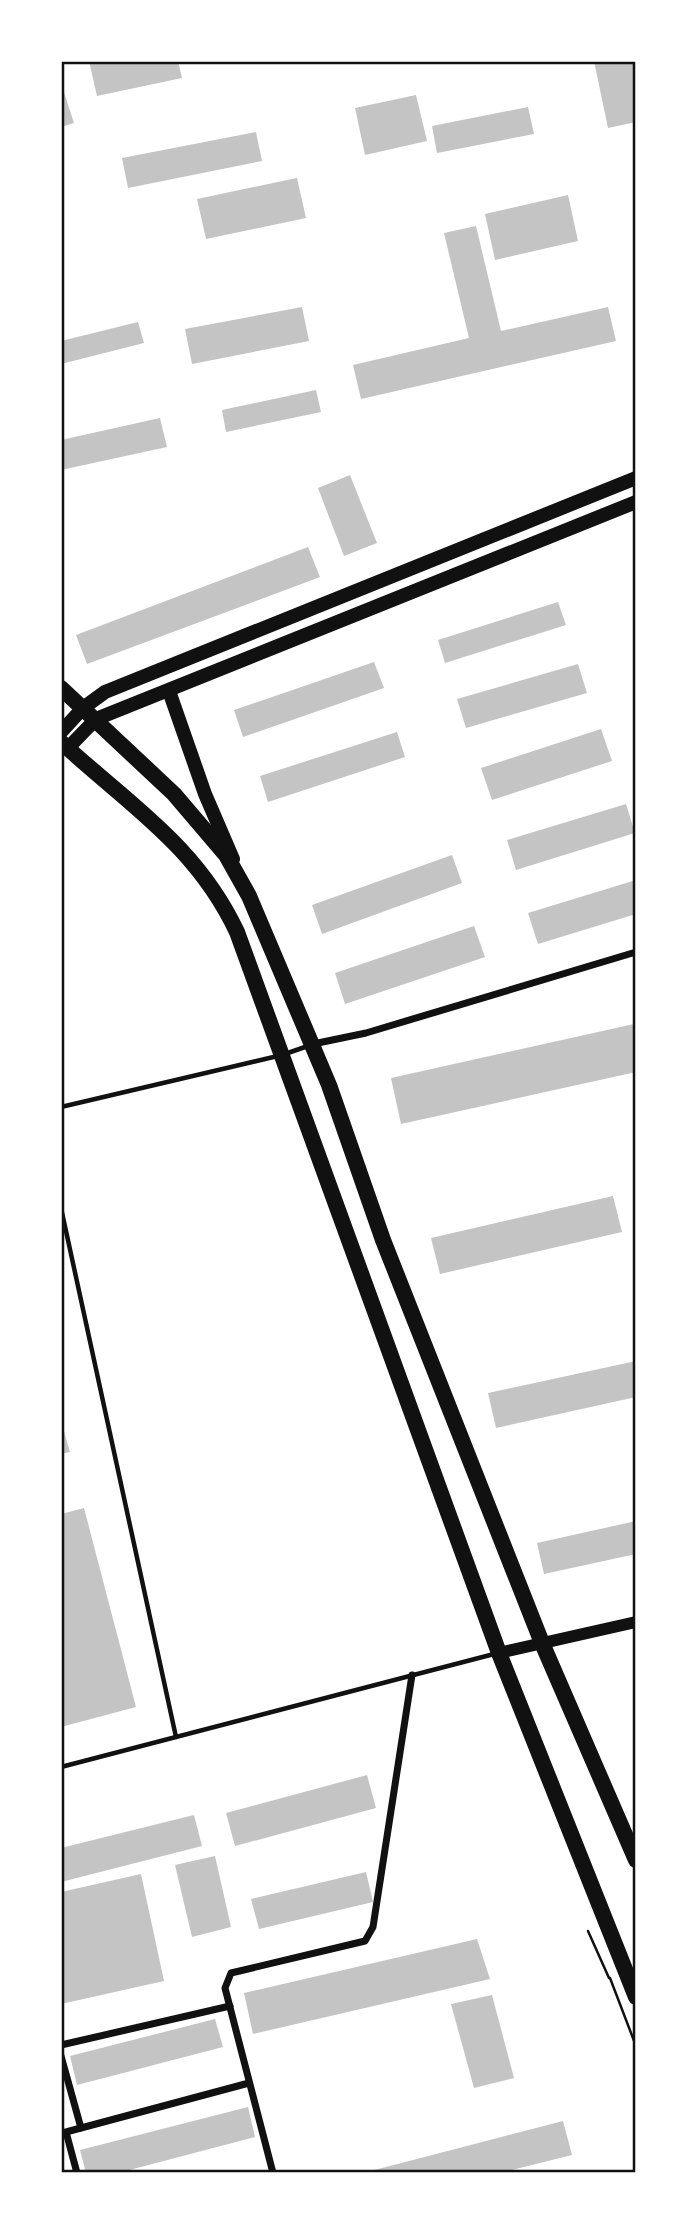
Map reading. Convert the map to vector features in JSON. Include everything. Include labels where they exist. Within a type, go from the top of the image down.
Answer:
[{"type":"highway","points":[[61,688],[174,793],[226,855],[249,896],[334,1098],[383,1240],[542,1643],[636,1860]]},
{"type":"highway","points":[[65,745],[180,847],[221,897],[237,932],[499,1653],[636,1997]]},
{"type":"main road","points":[[65,745],[105,692],[636,478]]},
{"type":"main road","points":[[61,732],[90,714],[169,691],[636,502]]},
{"type":"main road","points":[[169,691],[205,794],[249,896]]},
{"type":"street","points":[[310,1045],[366,1032],[636,952]]},
{"type":"street","points":[[499,1653],[636,1622]]},
{"type":"street","points":[[273,2173],[225,1988],[232,1973],[365,1941],[373,1927],[412,1675]]},
{"type":"street","points":[[61,2045],[230,2006]]},
{"type":"street","points":[[61,2056],[81,2128]]},
{"type":"street","points":[[77,2173],[66,2132],[249,2083]]},
{"type":"lane","points":[[61,1107],[282,1055],[310,1045]]},
{"type":"lane","points":[[61,1208],[176,1737]]},
{"type":"lane","points":[[61,1767],[499,1653]]},
{"type":"path","points":[[588,1931],[609,1978]]},
{"type":"building","points":[[89,61],[178,61],[182,78],[97,96]]},
{"type":"building","points":[[594,61],[636,61],[636,122],[608,128]]},
{"type":"building","points":[[61,83],[74,123],[61,127]]},
{"type":"building","points":[[416,95],[427,141],[365,155],[355,108]]},
{"type":"building","points":[[528,107],[534,134],[437,153],[432,126]]},
{"type":"building","points":[[256,132],[262,161],[128,188],[122,158]]},
{"type":"building","points":[[297,178],[306,218],[206,239],[197,199]]},
{"type":"building","points":[[568,195],[578,241],[495,260],[485,214]]},
{"type":"building","points":[[476,226],[501,331],[608,307],[616,341],[361,399],[353,365],[469,338],[444,233]]},
{"type":"building","points":[[302,307],[309,341],[192,364],[185,329]]},
{"type":"building","points":[[138,322],[144,343],[61,364],[61,341]]},
{"type":"building","points":[[316,390],[321,412],[226,432],[222,410]]},
{"type":"building","points":[[160,418],[167,447],[61,470],[61,440]]},
{"type":"building","points":[[350,475],[377,543],[344,556],[318,488]]},
{"type":"building","points":[[308,547],[320,577],[87,664],[76,635]]},
{"type":"building","points":[[558,602],[566,625],[445,663],[438,640]]},
{"type":"building","points":[[374,662],[384,688],[243,737],[234,710]]},
{"type":"building","points":[[578,664],[587,693],[466,728],[457,699]]},
{"type":"building","points":[[601,729],[612,761],[492,800],[481,768]]},
{"type":"building","points":[[397,732],[405,757],[268,802],[260,776]]},
{"type":"building","points":[[626,804],[635,833],[516,870],[507,840]]},
{"type":"building","points":[[452,855],[462,883],[322,934],[312,905]]},
{"type":"building","points":[[636,880],[636,914],[538,944],[528,913]]},
{"type":"building","points":[[474,926],[485,957],[345,1004],[335,973]]},
{"type":"building","points":[[634,1024],[636,1072],[401,1124],[391,1078]]},
{"type":"building","points":[[613,1196],[622,1232],[440,1274],[431,1238]]},
{"type":"building","points":[[636,1361],[636,1397],[496,1428],[488,1393]]},
{"type":"building","points":[[61,1421],[70,1452],[61,1454]]},
{"type":"building","points":[[84,1508],[136,1707],[61,1727],[61,1514]]},
{"type":"building","points":[[636,1521],[636,1554],[544,1574],[537,1543]]},
{"type":"building","points":[[367,1775],[376,1808],[235,1846],[226,1813]]},
{"type":"building","points":[[194,1815],[202,1846],[61,1882],[61,1848]]},
{"type":"building","points":[[215,1856],[231,1927],[192,1937],[175,1865]]},
{"type":"building","points":[[366,1872],[373,1902],[259,1929],[251,1899]]},
{"type":"building","points":[[141,1874],[164,1981],[61,2004],[61,1892]]},
{"type":"building","points":[[477,1939],[490,1979],[253,2034],[244,1993]]},
{"type":"building","points":[[492,1995],[514,2078],[474,2088],[451,2004]]},
{"type":"building","points":[[215,2019],[223,2047],[77,2085],[70,2056]]},
{"type":"building","points":[[248,2107],[255,2137],[118,2173],[86,2173],[80,2150]]},
{"type":"building","points":[[563,2121],[572,2155],[500,2173],[363,2173]]}]
